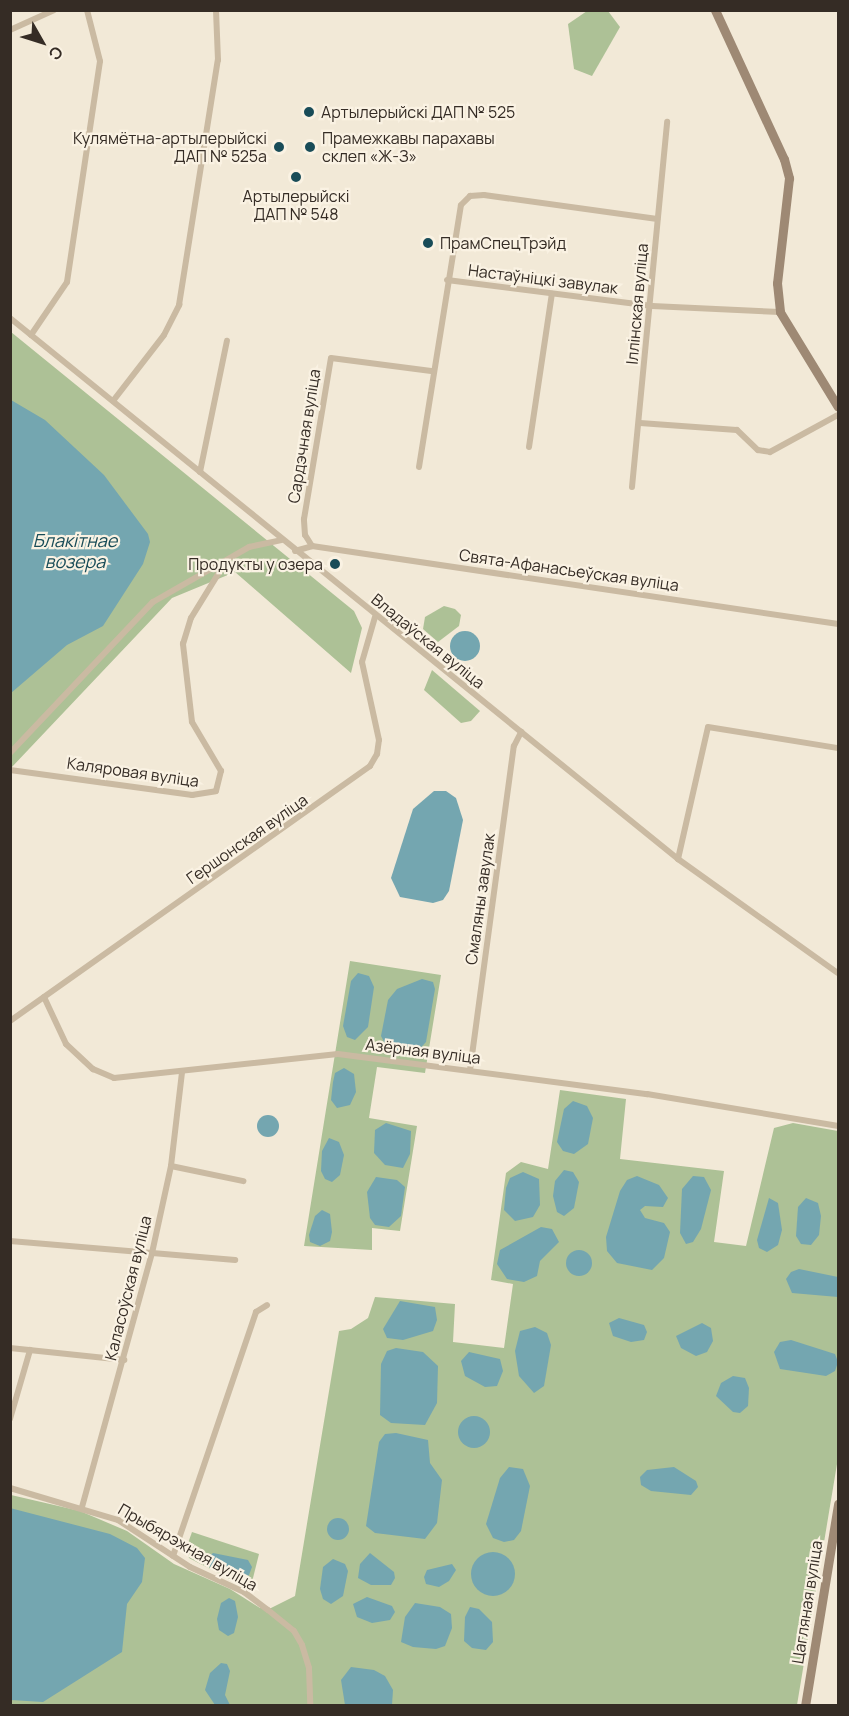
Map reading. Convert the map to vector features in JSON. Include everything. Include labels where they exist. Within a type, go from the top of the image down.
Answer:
[{"type":"street","points":[[10,30],[54,10]]},
{"type":"street","points":[[31,334],[67,282],[100,61],[87,10]]},
{"type":"street","points":[[113,401],[164,335],[179,305],[218,60],[216,10]]},
{"type":"street","points":[[715,10],[784,159],[789,178],[777,283],[780,312],[838,407]]},
{"type":"street","name":"Іллінская вуліца","points":[[632,487],[652,306],[657,219],[667,122]]},
{"type":"street","points":[[419,466],[431,372],[461,205],[470,196],[657,219]]},
{"type":"street","name":"Настаўніцкі завулак","points":[[447,280],[652,306],[780,312]]},
{"type":"street","points":[[529,447],[552,294]]},
{"type":"street","name":"Владаўская вуліца","points":[[10,318],[375,617],[678,859],[838,973]]},
{"type":"street","points":[[200,472],[227,341]]},
{"type":"street","name":"Сардэчная вуліца","points":[[312,546],[305,535],[304,519],[331,358],[431,372]]},
{"type":"street","points":[[640,423],[737,430],[758,450],[770,452],[838,416]]},
{"type":"street","points":[[10,753],[153,602],[177,586],[225,563],[249,547],[282,540]]},
{"type":"street","name":"Свята-Афанасьеўская вуліца","points":[[295,551],[312,546],[838,624]]},
{"type":"street","name":"Каляровая вуліца","points":[[10,770],[192,795],[216,791],[221,771],[192,722],[183,644],[191,618],[225,563]]},
{"type":"street","name":"Гершонская вуліца","points":[[10,1022],[370,766],[377,754],[378,740],[362,662],[375,617]]},
{"type":"street","points":[[678,859],[708,727],[838,748]]},
{"type":"street","name":"Смаляны завулак","points":[[470,1070],[514,746],[521,732]]},
{"type":"street","name":"Азёрная вуліца","points":[[44,998],[66,1044],[103,1075],[125,1079],[325,1053],[647,1094],[838,1126]]},
{"type":"street","name":"Каласоўская вуліца","points":[[82,1507],[152,1253],[171,1166],[182,1072]]},
{"type":"street","points":[[171,1166],[243,1181]]},
{"type":"street","points":[[10,1241],[235,1260]]},
{"type":"street","points":[[173,1556],[256,1312],[267,1305]]},
{"type":"street","points":[[10,1348],[124,1360]]},
{"type":"street","points":[[10,1419],[30,1350]]},
{"type":"street","name":"Прыбярэжная вуліца","points":[[10,1488],[82,1507],[137,1530],[173,1556],[268,1610],[294,1631],[302,1645],[309,1668],[310,1706]]},
{"type":"street","name":"Цагляная вуліца","points":[[805,1706],[838,1504]]},
{"type":"green space","points":[[587,11],[608,11],[620,27],[592,76],[574,69],[568,24]]},
{"type":"green space","points":[[11,332],[354,611],[362,628],[351,673],[235,572],[172,598],[11,768]]},
{"type":"green space","points":[[444,606],[455,609],[461,615],[459,626],[438,642],[423,629],[425,617]]},
{"type":"green space","points":[[432,670],[480,711],[471,721],[461,723],[424,690]]},
{"type":"green space","points":[[350,961],[441,975],[425,1073],[377,1067],[369,1118],[417,1126],[400,1231],[372,1228],[372,1250],[304,1246]]},
{"type":"green space","points":[[560,1090],[626,1099],[620,1159],[724,1171],[714,1242],[746,1246],[774,1128],[793,1123],[838,1131],[838,1458],[797,1705],[11,1705],[11,1495],[80,1511],[127,1531],[174,1564],[230,1589],[260,1608],[271,1608],[295,1596],[339,1331],[351,1329],[368,1318],[375,1297],[455,1304],[453,1342],[504,1348],[513,1284],[491,1280],[506,1173],[521,1162],[548,1169]]},
{"type":"green space","points":[[192,1532],[259,1554],[252,1582],[243,1586],[189,1558],[187,1546]]},
{"type":"water","name":"Блакітнае возера","points":[[11,400],[45,420],[104,475],[148,534],[150,542],[143,564],[103,626],[67,645],[11,693]]},
{"type":"water","points":[[465,631],[476,635],[480,646],[476,657],[465,661],[454,657],[450,646],[454,635]]},
{"type":"water","points":[[434,791],[446,791],[456,798],[463,820],[449,891],[443,900],[433,903],[400,897],[391,878],[413,809]]},
{"type":"water","points":[[358,973],[369,976],[374,987],[368,1027],[355,1040],[347,1037],[343,1026],[351,981]]},
{"type":"water","points":[[422,979],[433,982],[435,989],[426,1042],[414,1055],[390,1053],[381,1036],[388,1000],[397,989]]},
{"type":"water","points":[[344,1068],[354,1074],[356,1092],[350,1105],[337,1108],[331,1100],[333,1082],[335,1073]]},
{"type":"water","points":[[573,1101],[587,1106],[593,1118],[588,1144],[574,1154],[563,1151],[557,1142],[564,1109]]},
{"type":"water","points":[[268,1115],[276,1118],[279,1126],[276,1134],[268,1137],[260,1134],[257,1126],[260,1118]]},
{"type":"water","points":[[386,1123],[411,1131],[410,1154],[403,1168],[385,1165],[374,1153],[375,1130]]},
{"type":"water","points":[[329,1138],[339,1142],[344,1155],[340,1175],[332,1182],[325,1179],[321,1171],[322,1151]]},
{"type":"water","points":[[564,1170],[573,1172],[579,1182],[574,1208],[564,1216],[557,1212],[553,1196],[555,1181]]},
{"type":"water","points":[[523,1172],[539,1179],[540,1205],[533,1217],[515,1221],[504,1210],[506,1188],[510,1178]]},
{"type":"water","points":[[637,1176],[659,1185],[668,1198],[663,1207],[645,1206],[640,1210],[645,1218],[664,1223],[670,1232],[664,1258],[652,1270],[617,1263],[607,1251],[606,1237],[620,1191],[627,1180]]},
{"type":"water","points":[[693,1176],[704,1177],[711,1190],[701,1229],[693,1242],[686,1244],[680,1233],[682,1189]]},
{"type":"water","points":[[376,1177],[397,1180],[405,1187],[401,1216],[389,1227],[375,1225],[370,1218],[367,1192]]},
{"type":"water","points":[[769,1198],[778,1203],[782,1230],[778,1245],[767,1252],[759,1248],[757,1240]]},
{"type":"water","points":[[806,1198],[818,1203],[821,1216],[819,1235],[811,1245],[801,1244],[796,1236],[798,1207]]},
{"type":"water","points":[[322,1210],[330,1214],[332,1232],[330,1241],[320,1246],[310,1242],[309,1235],[315,1216]]},
{"type":"water","points":[[541,1227],[552,1229],[559,1242],[540,1261],[537,1276],[524,1282],[507,1279],[497,1264],[500,1250]]},
{"type":"water","points":[[579,1250],[588,1254],[592,1263],[588,1272],[579,1276],[570,1272],[566,1263],[570,1254]]},
{"type":"water","points":[[799,1269],[838,1277],[838,1297],[792,1293],[786,1279],[791,1272]]},
{"type":"water","points":[[400,1301],[435,1307],[437,1320],[433,1331],[403,1340],[387,1338],[383,1329]]},
{"type":"water","points":[[619,1318],[644,1325],[647,1332],[644,1340],[631,1342],[613,1336],[609,1323]]},
{"type":"water","points":[[702,1323],[711,1328],[713,1341],[707,1352],[696,1356],[681,1348],[676,1336]]},
{"type":"water","points":[[535,1327],[547,1333],[551,1345],[544,1386],[534,1393],[519,1376],[515,1351],[520,1331]]},
{"type":"water","points":[[791,1340],[835,1354],[838,1362],[835,1371],[826,1376],[780,1369],[774,1352],[780,1342]]},
{"type":"water","points":[[396,1348],[423,1352],[438,1366],[437,1403],[425,1425],[391,1423],[380,1415],[381,1364],[387,1351]]},
{"type":"water","points":[[469,1352],[500,1359],[503,1371],[497,1386],[485,1387],[465,1376],[461,1361]]},
{"type":"water","points":[[733,1376],[745,1378],[749,1388],[748,1406],[740,1413],[733,1412],[716,1396],[721,1383]]},
{"type":"water","points":[[474,1416],[486,1420],[490,1432],[486,1444],[474,1448],[462,1444],[458,1432],[462,1420]]},
{"type":"water","points":[[396,1433],[428,1440],[430,1463],[442,1480],[437,1523],[425,1539],[375,1533],[366,1526],[379,1442],[385,1434]]},
{"type":"water","points":[[509,1467],[523,1469],[530,1486],[521,1531],[514,1540],[504,1542],[493,1538],[486,1524],[500,1478]]},
{"type":"water","points":[[674,1467],[696,1481],[698,1487],[691,1495],[651,1491],[641,1485],[640,1477],[647,1470]]},
{"type":"water","points":[[10,1508],[110,1534],[137,1548],[145,1558],[142,1582],[127,1604],[122,1652],[43,1702],[11,1700]]},
{"type":"water","points":[[338,1518],[346,1521],[349,1529],[346,1537],[338,1540],[330,1537],[327,1529],[330,1521]]},
{"type":"water","points":[[493,1552],[508,1559],[515,1574],[508,1589],[493,1596],[478,1589],[471,1574],[478,1559]]},
{"type":"water","points":[[213,1553],[248,1560],[252,1567],[249,1575],[240,1580],[207,1566],[205,1560]]},
{"type":"water","points":[[370,1553],[394,1572],[395,1578],[391,1585],[371,1585],[358,1578],[360,1564]]},
{"type":"water","points":[[333,1559],[345,1564],[348,1571],[343,1596],[331,1604],[323,1599],[320,1589],[323,1567]]},
{"type":"water","points":[[452,1564],[456,1570],[449,1581],[439,1587],[426,1584],[424,1577],[427,1570]]},
{"type":"water","points":[[367,1597],[392,1606],[395,1612],[390,1620],[372,1623],[357,1617],[353,1604]]},
{"type":"water","points":[[229,1598],[235,1601],[238,1617],[234,1633],[228,1636],[219,1630],[217,1619],[221,1603]]},
{"type":"water","points":[[415,1603],[440,1607],[451,1614],[452,1628],[445,1646],[436,1649],[413,1647],[401,1642],[405,1617]]},
{"type":"water","points":[[470,1607],[479,1609],[492,1622],[493,1642],[486,1650],[472,1648],[464,1641],[465,1617]]},
{"type":"water","points":[[221,1663],[227,1664],[230,1671],[225,1695],[230,1705],[215,1705],[205,1690],[210,1673]]},
{"type":"water","points":[[351,1667],[374,1670],[385,1676],[393,1690],[392,1705],[345,1705],[341,1680]]},
{"type":"place","name":"Артылерыйскі ДАП № 525","points":[[309,112]]},
{"type":"place","name":"Кулямётна-артылерыйскі ДАП № 525а","points":[[279,147]]},
{"type":"place","name":"Прамежкавы парахавы склеп «Ж-З»","points":[[310,147]]},
{"type":"place","name":"Артылерыйскі ДАП № 548","points":[[296,177]]},
{"type":"place","name":"ПрамСпецТрэйд","points":[[428,243]]},
{"type":"place","name":"Продукты у озера","points":[[335,564]]}]
